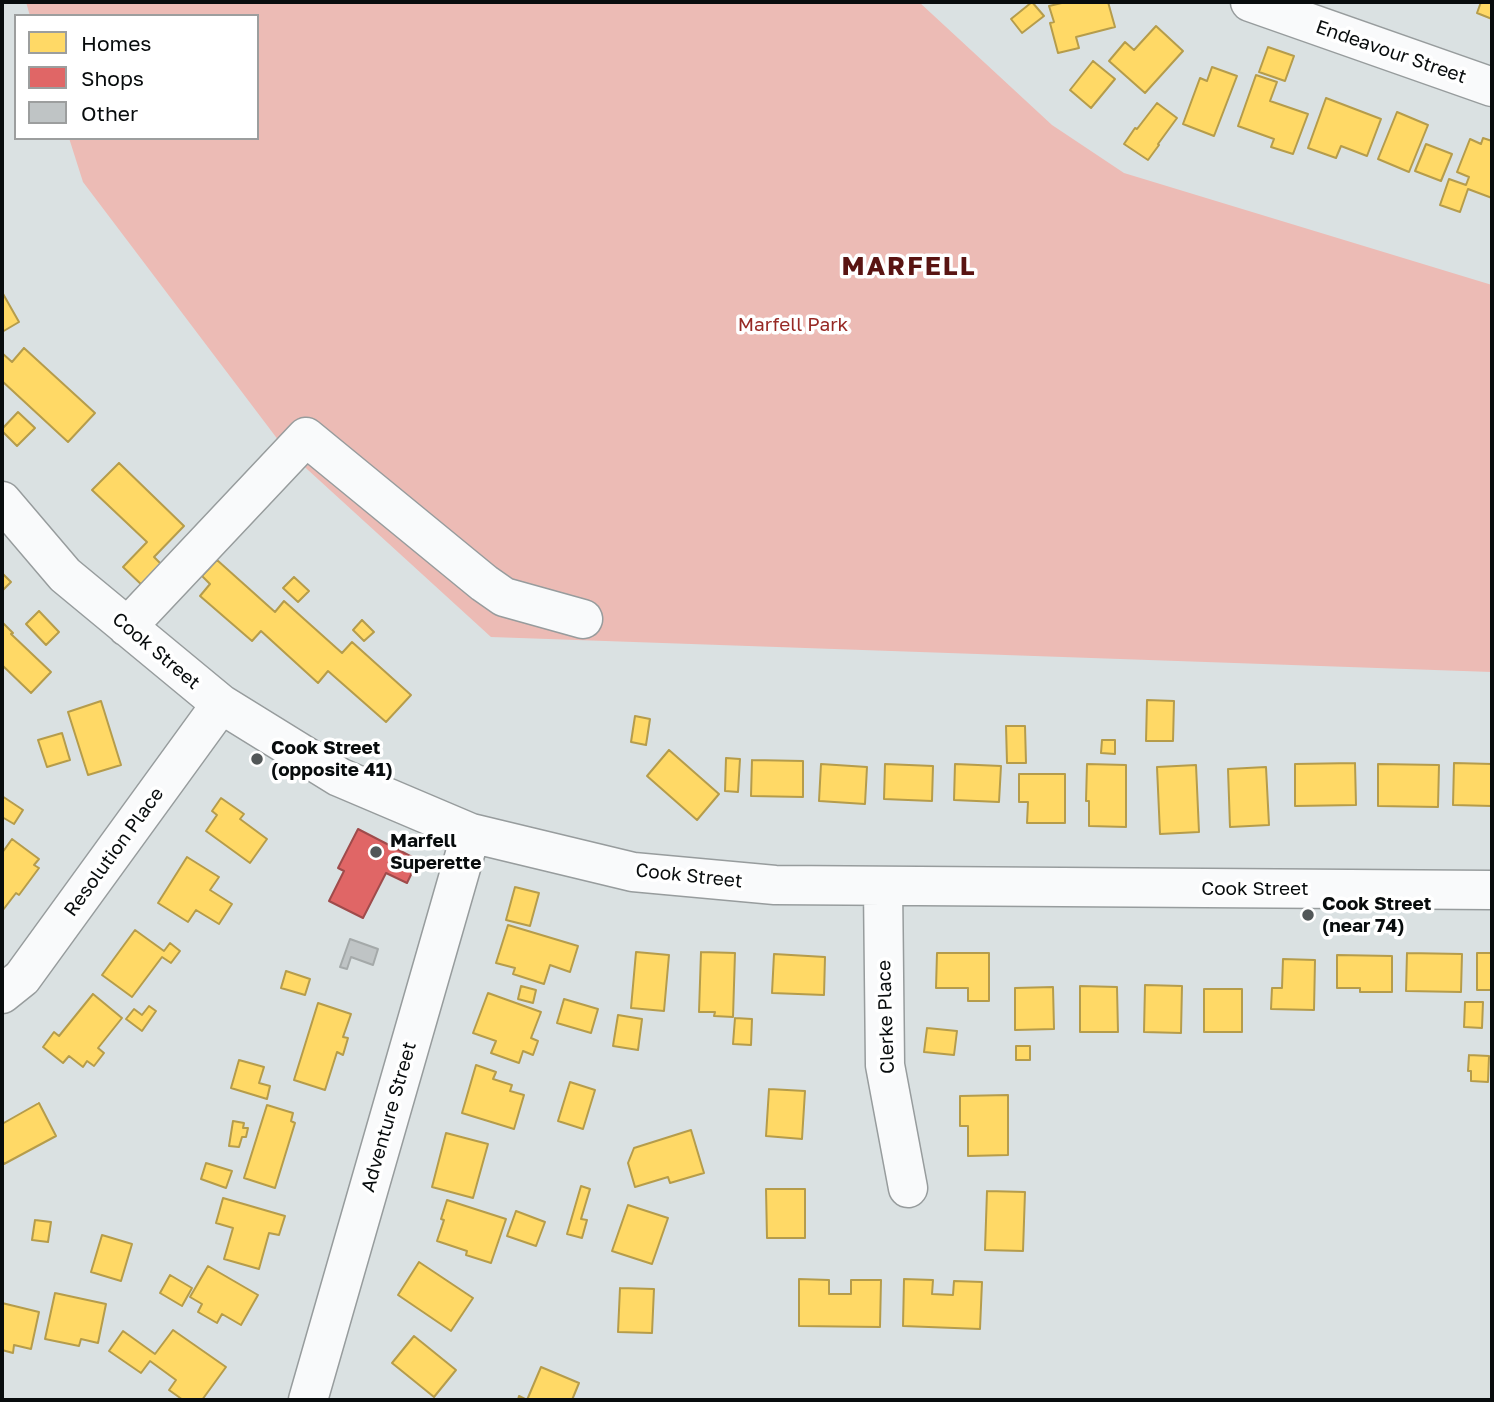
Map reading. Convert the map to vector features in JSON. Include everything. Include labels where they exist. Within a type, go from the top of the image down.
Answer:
[{"type":"street","name":"Endeavour Street","points":[[1251,2],[1492,87]]},
{"type":"street","points":[[127,627],[306,437],[504,597],[583,619]]},
{"type":"street","name":"Cook Street","points":[[2,501],[65,575],[220,704],[339,777],[471,833],[633,872],[775,885],[1492,890]]},
{"type":"street","name":"Resolution Place","points":[[2,994],[22,978],[220,704]]},
{"type":"street","name":"Adventure Street","points":[[308,1400],[471,833]]},
{"type":"street","name":"Clerke Place","points":[[883,886],[885,1065],[908,1188]]},
{"type":"green space","name":"Marfell Park","points":[[26,2],[919,2],[1052,125],[1124,173],[1492,285],[1492,672],[491,637],[285,449],[83,182],[70,140],[259,140],[259,14],[29,14]]},
{"type":"building: Homes","points":[[1032,2],[1044,16],[1022,33],[1011,19]]},
{"type":"building: Homes","points":[[1066,2],[1108,2],[1115,27],[1076,37],[1079,48],[1058,53],[1050,23],[1054,22],[1049,6]]},
{"type":"building: Homes","points":[[1481,2],[1492,2],[1492,19],[1477,13]]},
{"type":"building: Homes","points":[[1156,26],[1183,51],[1145,93],[1109,61],[1125,42],[1134,50]]},
{"type":"building: Homes","points":[[1268,47],[1294,56],[1285,81],[1259,72]]},
{"type":"building: Homes","points":[[1093,61],[1115,79],[1091,108],[1070,90]]},
{"type":"building: Homes","points":[[1212,67],[1237,76],[1214,136],[1183,124],[1200,78],[1207,81]]},
{"type":"building: Homes","points":[[1256,75],[1277,82],[1270,101],[1308,114],[1293,154],[1271,147],[1274,139],[1238,126]]},
{"type":"building: Homes","points":[[1326,98],[1381,119],[1367,156],[1341,146],[1336,158],[1308,148]]},
{"type":"building: Homes","points":[[1157,103],[1177,118],[1148,160],[1124,144]]},
{"type":"building: Homes","points":[[1397,112],[1428,125],[1409,172],[1378,159]]},
{"type":"building: Homes","points":[[1483,138],[1492,141],[1492,198],[1468,189],[1460,212],[1440,205],[1449,179],[1466,185],[1469,177],[1457,172],[1470,139],[1481,144]]},
{"type":"building: Homes","points":[[1426,144],[1452,154],[1441,181],[1415,171]]},
{"type":"building: Homes","points":[[2,292],[19,322],[2,332]]},
{"type":"building: Homes","points":[[24,348],[95,413],[68,442],[2,381],[2,353],[12,362]]},
{"type":"building: Homes","points":[[18,412],[35,428],[17,446],[2,429]]},
{"type":"building: Homes","points":[[119,463],[184,526],[154,557],[164,567],[144,587],[123,567],[147,542],[92,490]]},
{"type":"building: Homes","points":[[217,560],[275,612],[284,601],[342,653],[352,642],[411,695],[386,722],[328,671],[318,683],[261,631],[252,641],[200,596],[210,584],[202,576]]},
{"type":"building: Homes","points":[[2,573],[11,582],[2,591]]},
{"type":"building: Homes","points":[[294,577],[309,591],[298,602],[283,588]]},
{"type":"building: Homes","points":[[39,611],[59,632],[46,645],[26,624]]},
{"type":"building: Homes","points":[[362,620],[374,632],[364,641],[353,630]]},
{"type":"building: Homes","points":[[2,622],[51,672],[31,693],[2,665]]},
{"type":"building: Homes","points":[[1147,700],[1174,701],[1173,741],[1146,741]]},
{"type":"building: Homes","points":[[101,701],[121,765],[88,775],[68,712]]},
{"type":"building: Homes","points":[[635,716],[650,719],[646,745],[631,742]]},
{"type":"building: Homes","points":[[1006,726],[1025,726],[1026,763],[1007,763]]},
{"type":"building: Homes","points":[[62,733],[70,760],[47,767],[38,740]]},
{"type":"building: Homes","points":[[1102,740],[1115,740],[1115,754],[1101,753]]},
{"type":"building: Homes","points":[[669,750],[719,794],[697,820],[647,776]]},
{"type":"building: Homes","points":[[726,758],[740,759],[738,792],[725,791]]},
{"type":"building: Homes","points":[[752,760],[803,761],[803,797],[751,796]]},
{"type":"building: Homes","points":[[1355,763],[1356,805],[1295,806],[1295,764]]},
{"type":"building: Homes","points":[[1454,763],[1492,764],[1492,806],[1453,805]]},
{"type":"building: Homes","points":[[821,764],[867,767],[865,804],[819,801]]},
{"type":"building: Homes","points":[[885,764],[933,766],[932,801],[884,799]]},
{"type":"building: Homes","points":[[955,764],[1001,766],[999,802],[954,800]]},
{"type":"building: Homes","points":[[1087,764],[1126,765],[1126,827],[1089,826],[1089,801],[1086,801]]},
{"type":"building: Homes","points":[[1378,764],[1439,765],[1438,807],[1378,806]]},
{"type":"building: Homes","points":[[1196,765],[1199,832],[1160,834],[1157,767]]},
{"type":"building: Homes","points":[[1266,767],[1269,825],[1230,827],[1228,769]]},
{"type":"building: Homes","points":[[1019,774],[1065,774],[1065,823],[1027,823],[1028,802],[1019,802]]},
{"type":"building: Homes","points":[[2,796],[23,810],[14,824],[2,817]]},
{"type":"building: Homes","points":[[221,798],[244,814],[240,819],[267,839],[250,863],[206,831],[217,815],[212,811]]},
{"type":"building: Homes","points":[[12,839],[39,859],[34,865],[39,868],[19,895],[16,893],[3,910],[2,853]]},
{"type":"building: Homes","points":[[187,857],[219,877],[210,890],[232,904],[219,924],[196,910],[188,922],[158,903]]},
{"type":"building: Homes","points":[[515,887],[539,893],[530,926],[506,920]]},
{"type":"building: Homes","points":[[508,925],[578,946],[570,972],[550,965],[544,984],[513,974],[515,968],[496,963]]},
{"type":"building: Homes","points":[[135,930],[164,951],[170,943],[180,951],[171,963],[162,957],[132,997],[102,975]]},
{"type":"building: Homes","points":[[636,952],[669,955],[664,1011],[631,1008]]},
{"type":"building: Homes","points":[[701,952],[735,953],[733,1017],[714,1016],[715,1012],[699,1012]]},
{"type":"building: Homes","points":[[937,953],[989,953],[989,1001],[968,1001],[968,988],[936,988]]},
{"type":"building: Homes","points":[[1407,953],[1462,954],[1461,992],[1406,991]]},
{"type":"building: Homes","points":[[1477,953],[1492,953],[1492,990],[1477,990]]},
{"type":"building: Homes","points":[[774,954],[825,957],[824,995],[772,993]]},
{"type":"building: Homes","points":[[1337,955],[1392,956],[1392,992],[1360,992],[1360,988],[1337,988]]},
{"type":"building: Homes","points":[[1283,959],[1315,960],[1314,1010],[1271,1009],[1272,988],[1282,988]]},
{"type":"building: Homes","points":[[286,971],[310,979],[305,995],[281,988]]},
{"type":"building: Homes","points":[[1145,985],[1182,986],[1181,1033],[1144,1032]]},
{"type":"building: Homes","points":[[521,986],[536,990],[533,1003],[518,999]]},
{"type":"building: Homes","points":[[1080,986],[1117,987],[1118,1032],[1080,1032]]},
{"type":"building: Homes","points":[[1053,987],[1054,1029],[1015,1030],[1015,988]]},
{"type":"building: Homes","points":[[1204,989],[1242,989],[1242,1032],[1204,1032]]},
{"type":"building: Homes","points":[[488,993],[541,1012],[531,1038],[538,1041],[533,1055],[523,1051],[519,1063],[491,1053],[496,1041],[473,1033]]},
{"type":"building: Homes","points":[[93,994],[122,1018],[98,1048],[104,1053],[94,1066],[87,1061],[83,1067],[69,1056],[63,1063],[43,1047],[54,1032],[59,1036]]},
{"type":"building: Homes","points":[[564,999],[598,1009],[591,1033],[557,1023]]},
{"type":"building: Homes","points":[[1465,1002],[1483,1002],[1482,1028],[1464,1027]]},
{"type":"building: Homes","points":[[318,1003],[351,1014],[343,1037],[348,1038],[343,1055],[337,1052],[325,1090],[294,1080]]},
{"type":"building: Homes","points":[[149,1006],[156,1011],[142,1031],[126,1019],[134,1009],[142,1015]]},
{"type":"building: Homes","points":[[618,1015],[642,1019],[638,1050],[613,1046]]},
{"type":"building: Homes","points":[[735,1018],[752,1019],[751,1045],[733,1044]]},
{"type":"building: Homes","points":[[927,1028],[957,1031],[954,1055],[924,1052]]},
{"type":"building: Homes","points":[[1016,1046],[1030,1046],[1030,1060],[1016,1060]]},
{"type":"building: Homes","points":[[1469,1055],[1489,1056],[1488,1082],[1471,1081],[1471,1071],[1468,1071]]},
{"type":"building: Homes","points":[[239,1060],[264,1067],[259,1083],[270,1086],[267,1099],[231,1088]]},
{"type":"building: Homes","points":[[476,1065],[496,1072],[493,1079],[512,1085],[510,1091],[524,1095],[514,1129],[462,1113]]},
{"type":"building: Homes","points":[[570,1082],[595,1090],[583,1129],[558,1121]]},
{"type":"building: Homes","points":[[769,1089],[805,1091],[802,1139],[766,1136]]},
{"type":"building: Homes","points":[[1008,1095],[1008,1155],[968,1156],[968,1126],[960,1126],[960,1096]]},
{"type":"building: Homes","points":[[39,1103],[56,1136],[4,1164],[2,1124]]},
{"type":"building: Homes","points":[[267,1105],[293,1113],[291,1121],[295,1123],[275,1188],[244,1178]]},
{"type":"building: Homes","points":[[233,1121],[244,1123],[243,1128],[248,1128],[239,1147],[229,1146]]},
{"type":"building: Homes","points":[[691,1130],[704,1173],[670,1183],[668,1177],[635,1187],[628,1163],[634,1148]]},
{"type":"building: Homes","points":[[446,1133],[488,1144],[473,1198],[432,1187]]},
{"type":"building: Homes","points":[[206,1163],[232,1171],[226,1188],[201,1179]]},
{"type":"building: Homes","points":[[581,1186],[590,1189],[581,1219],[587,1220],[582,1238],[567,1234]]},
{"type":"building: Homes","points":[[766,1189],[805,1189],[805,1238],[767,1238]]},
{"type":"building: Homes","points":[[987,1191],[1025,1192],[1023,1251],[985,1250]]},
{"type":"building: Homes","points":[[223,1198],[285,1216],[279,1235],[269,1233],[259,1269],[224,1259],[233,1228],[216,1223]]},
{"type":"building: Homes","points":[[447,1200],[506,1219],[491,1263],[437,1241]]},
{"type":"building: Homes","points":[[628,1205],[668,1218],[652,1264],[612,1251]]},
{"type":"building: Homes","points":[[516,1211],[545,1222],[536,1246],[507,1236]]},
{"type":"building: Homes","points":[[35,1220],[51,1222],[48,1242],[32,1240]]},
{"type":"building: Homes","points":[[102,1235],[132,1244],[121,1281],[91,1272]]},
{"type":"building: Homes","points":[[419,1262],[473,1298],[451,1331],[398,1295]]},
{"type":"building: Homes","points":[[208,1266],[258,1295],[241,1325],[222,1314],[217,1323],[198,1312],[202,1304],[190,1297]]},
{"type":"building: Homes","points":[[170,1275],[192,1288],[182,1306],[160,1293]]},
{"type":"building: Homes","points":[[799,1279],[829,1280],[829,1294],[851,1294],[851,1280],[881,1280],[880,1327],[799,1326]]},
{"type":"building: Homes","points":[[904,1279],[933,1280],[932,1294],[953,1295],[954,1281],[982,1282],[980,1329],[903,1326]]},
{"type":"building: Homes","points":[[620,1288],[654,1289],[652,1333],[618,1332]]},
{"type":"building: Homes","points":[[55,1293],[106,1304],[98,1343],[81,1339],[79,1346],[45,1339]]},
{"type":"building: Homes","points":[[2,1303],[39,1312],[31,1349],[14,1345],[13,1353],[2,1350]]},
{"type":"building: Homes","points":[[173,1330],[226,1367],[202,1400],[183,1400],[169,1390],[176,1380],[150,1361],[141,1373],[109,1351],[123,1331],[155,1354]]},
{"type":"building: Homes","points":[[414,1336],[456,1370],[434,1397],[392,1363]]},
{"type":"building: Homes","points":[[541,1367],[579,1383],[572,1400],[527,1400]]},
{"type":"building: Shops","points":[[358,829],[418,860],[407,883],[386,873],[363,918],[329,901],[344,871],[338,868]]},
{"type":"building: Other","points":[[350,939],[378,949],[373,965],[351,957],[347,969],[340,967]]},
{"type":"place","name":"Cook Street (opposite 41)","points":[[257,759]]},
{"type":"place","name":"Marfell Superette","points":[[376,852]]},
{"type":"place","name":"Cook Street (near 74)","points":[[1308,915]]},
{"type":"district","name":"MARFELL","points":[[909,267]]}]
